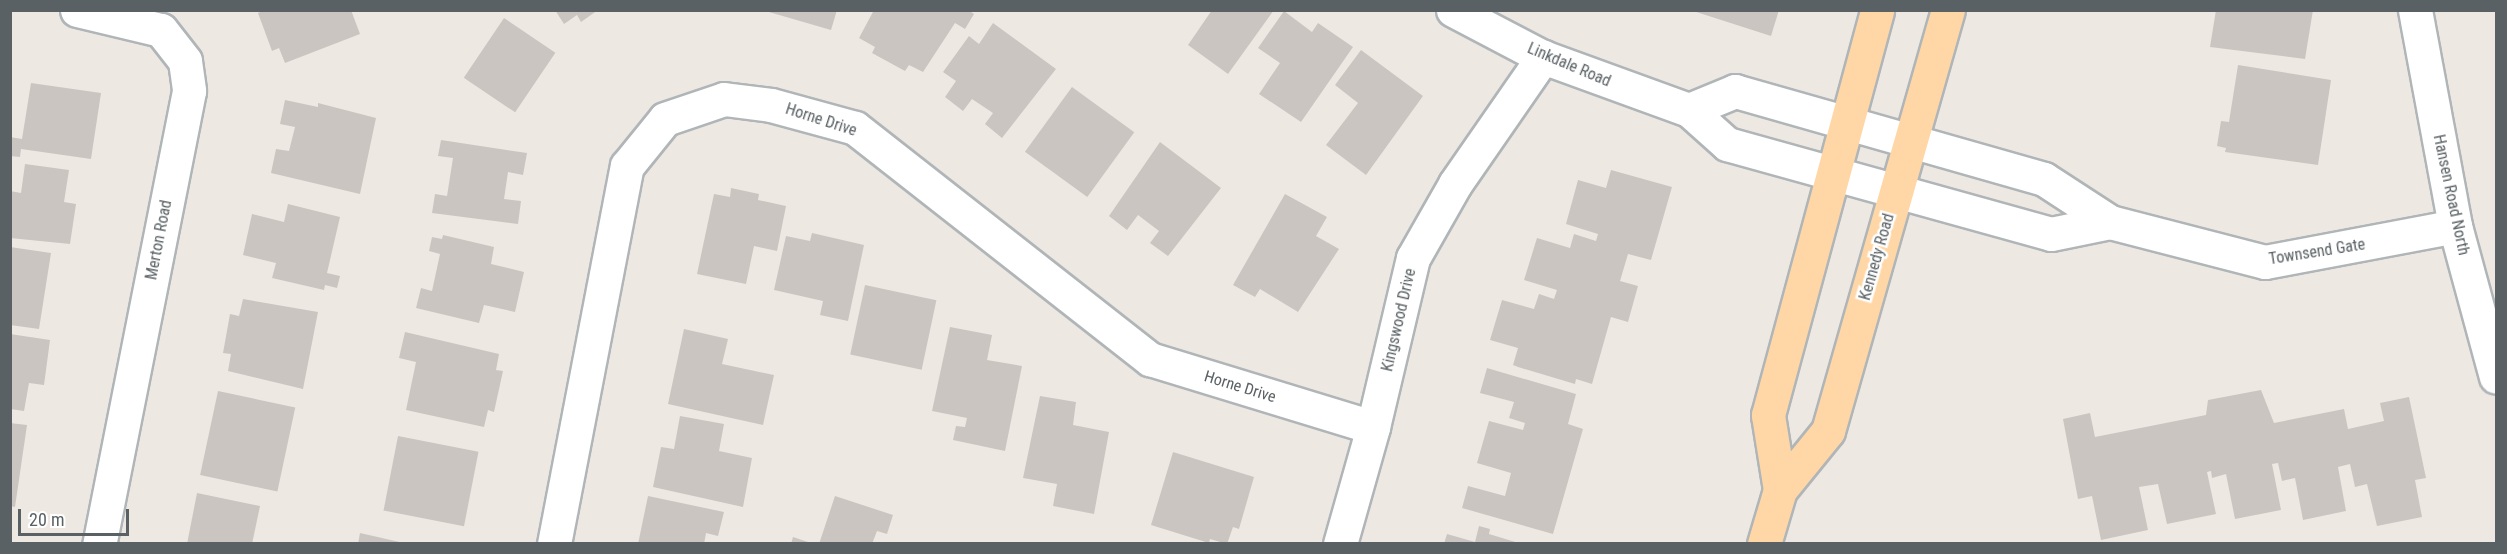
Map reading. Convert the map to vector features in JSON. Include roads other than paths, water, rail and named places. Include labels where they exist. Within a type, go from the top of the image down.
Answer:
[{"type":"main road","name":"Kennedy Road","points":[[1780,490],[1768,415],[1877,10]]},
{"type":"main road","name":"Kennedy Road","points":[[1764,543],[1780,490],[1828,431],[1948,10]]},
{"type":"street","name":"Merton Road","points":[[76,10],[161,30],[185,61],[189,91],[99,543]]},
{"type":"street","name":"Linkdale Road","points":[[1453,10],[1543,57],[1689,110],[1727,144],[1833,174]]},
{"type":"street","name":"Hansen Road North","points":[[2415,10],[2455,226],[2496,377]]},
{"type":"street","name":"Kingswood Drive","points":[[1340,543],[1373,427],[1413,258],[1455,184],[1543,57]]},
{"type":"street","points":[[1689,110],[1735,91],[1848,121]]},
{"type":"street","name":"Horne Drive","points":[[554,543],[627,166],[665,119],[724,99],[771,105],[855,128],[1150,359],[1373,427]]},
{"type":"street","name":"Townsend Gate","points":[[1848,121],[2044,178],[2110,222],[2265,262],[2455,226]]},
{"type":"street","name":"Townsend Gate","points":[[1833,174],[2051,234],[2110,222]]}]
